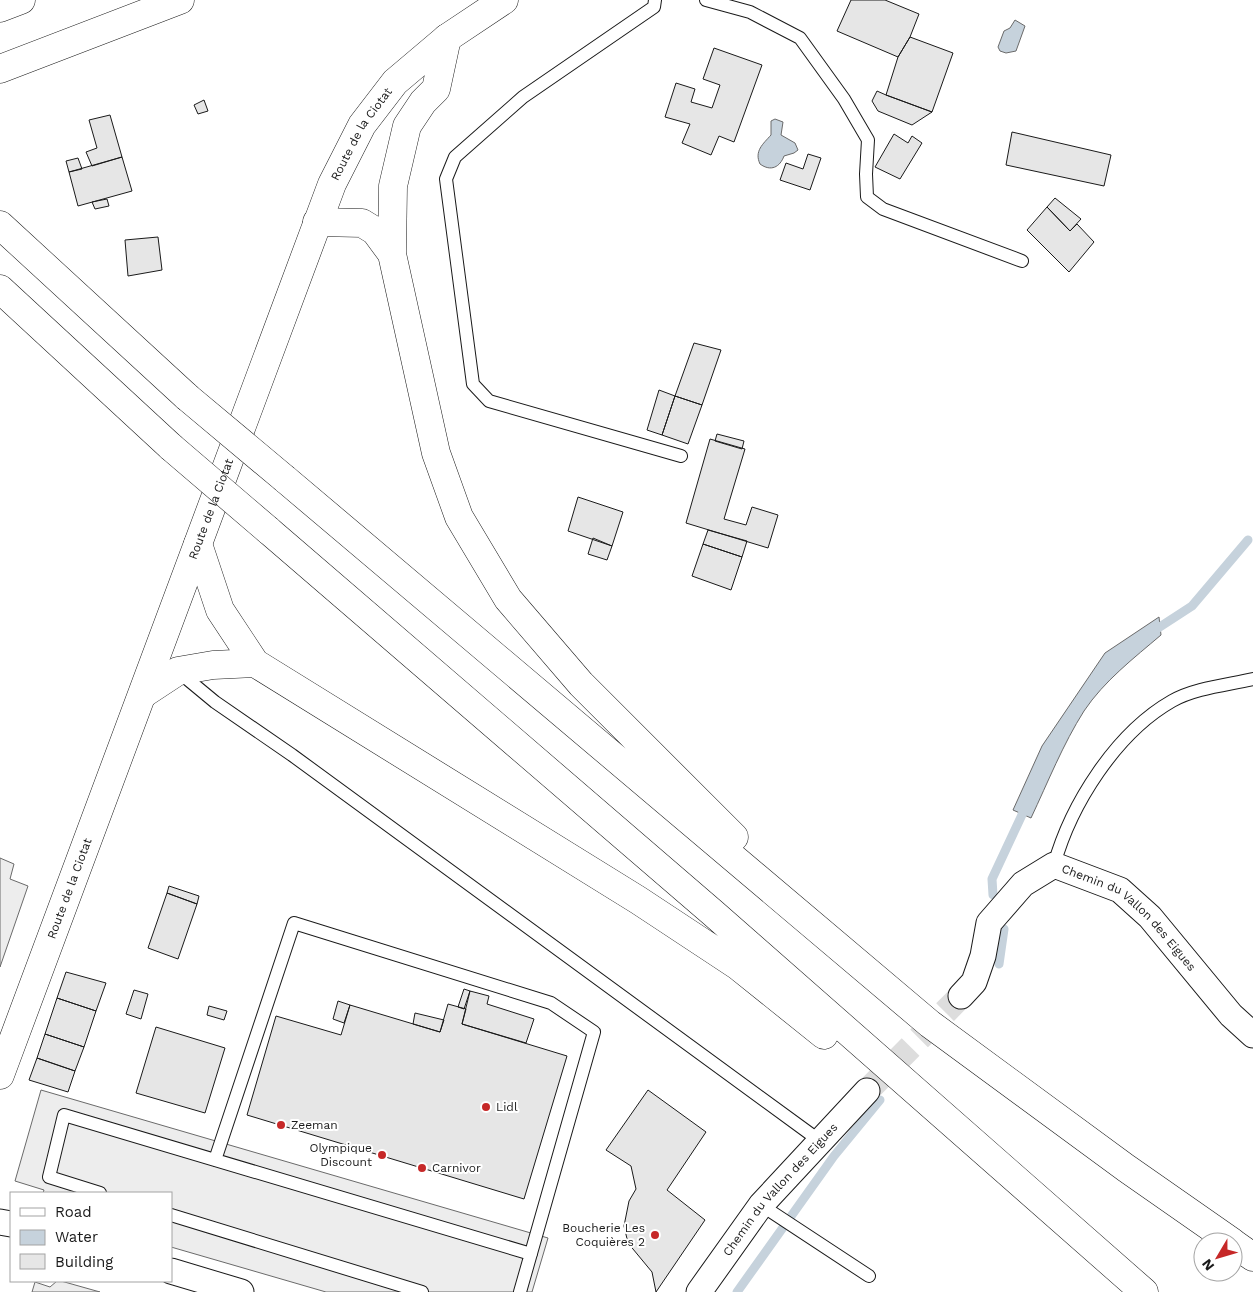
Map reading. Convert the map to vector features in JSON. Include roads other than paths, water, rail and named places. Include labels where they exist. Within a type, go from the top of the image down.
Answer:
[{"type":"main road","points":[[0,8],[21,0]]},
{"type":"main road","points":[[0,69],[180,0]]},
{"type":"main road","name":"Route de la Ciotat","points":[[0,1075],[332,184],[362,125],[395,82],[447,38],[504,0]]},
{"type":"main road","points":[[447,38],[436,89],[423,102],[408,126],[399,156],[393,186],[392,254],[436,453],[459,518],[508,599],[581,684],[660,761],[837,945]]},
{"type":"main road","points":[[318,222],[362,223],[375,231],[392,254]]},
{"type":"main road","points":[[0,225],[187,397],[930,1024],[1014,1087],[1218,1232]]},
{"type":"main road","points":[[0,289],[171,447],[713,913],[1144,1292]]},
{"type":"main road","points":[[198,544],[220,610],[255,663],[638,900],[738,966],[1085,1242]]},
{"type":"main road","points":[[143,694],[178,671],[213,665],[255,663]]},
{"type":"street","name":"Chemin du Vallon des Eigues","points":[[961,996],[974,982],[989,923],[1023,884],[1054,864],[1120,890],[1150,917],[1232,1015],[1253,1035]]},
{"type":"street","name":"Chemin du Vallon des Eigues","points":[[699,1292],[770,1211],[820,1141],[867,1091]]},
{"type":"street","points":[[172,1271],[242,1292]]},
{"type":"lane","points":[[655,0],[654,7],[523,97],[455,157],[446,179],[472,384],[489,401],[681,456]]},
{"type":"lane","points":[[706,0],[750,12],[800,38],[844,99],[868,140],[867,197],[883,209],[1022,261]]},
{"type":"lane","points":[[178,671],[214,702],[292,755],[820,1141]]},
{"type":"lane","points":[[1054,864],[1062,837],[1108,756],[1134,730],[1173,700],[1253,679]]},
{"type":"lane","points":[[215,1160],[294,923],[551,1003],[594,1032],[520,1292]]},
{"type":"lane","points":[[97,1192],[49,1178],[64,1115],[531,1254]]},
{"type":"lane","points":[[770,1211],[869,1276]]},
{"type":"lane","points":[[172,1215],[422,1292]]},
{"type":"water","points":[[1015,20],[1025,26],[1016,51],[1006,53],[1000,51],[998,47],[1004,31],[1010,28]]},
{"type":"water","points":[[775,119],[783,122],[781,135],[795,143],[798,150],[784,156],[775,167],[768,168],[760,164],[758,155],[760,148],[771,135],[771,121]]},
{"type":"water","points":[[1159,617],[1161,635],[1110,680],[1084,711],[1062,750],[1031,818],[1013,810],[1042,746],[1105,653]]},
{"type":"waterway","points":[[1152,632],[1192,606],[1248,540]]},
{"type":"waterway","points":[[993,895],[992,879],[1027,804]]},
{"type":"waterway","points":[[999,964],[1004,929]]},
{"type":"waterway","points":[[737,1292],[834,1156],[880,1100]]},
{"type":"tunnel","points":[[867,1091],[961,996]]},
{"type":"place","name":"Lidl","points":[[486,1107]]},
{"type":"place","name":"Zeeman","points":[[281,1125]]},
{"type":"place","name":"Olympique Discount","points":[[382,1155]]},
{"type":"place","name":"Carnivor","points":[[422,1168]]},
{"type":"place","name":"Boucherie Les Coquières 2","points":[[655,1235]]}]
